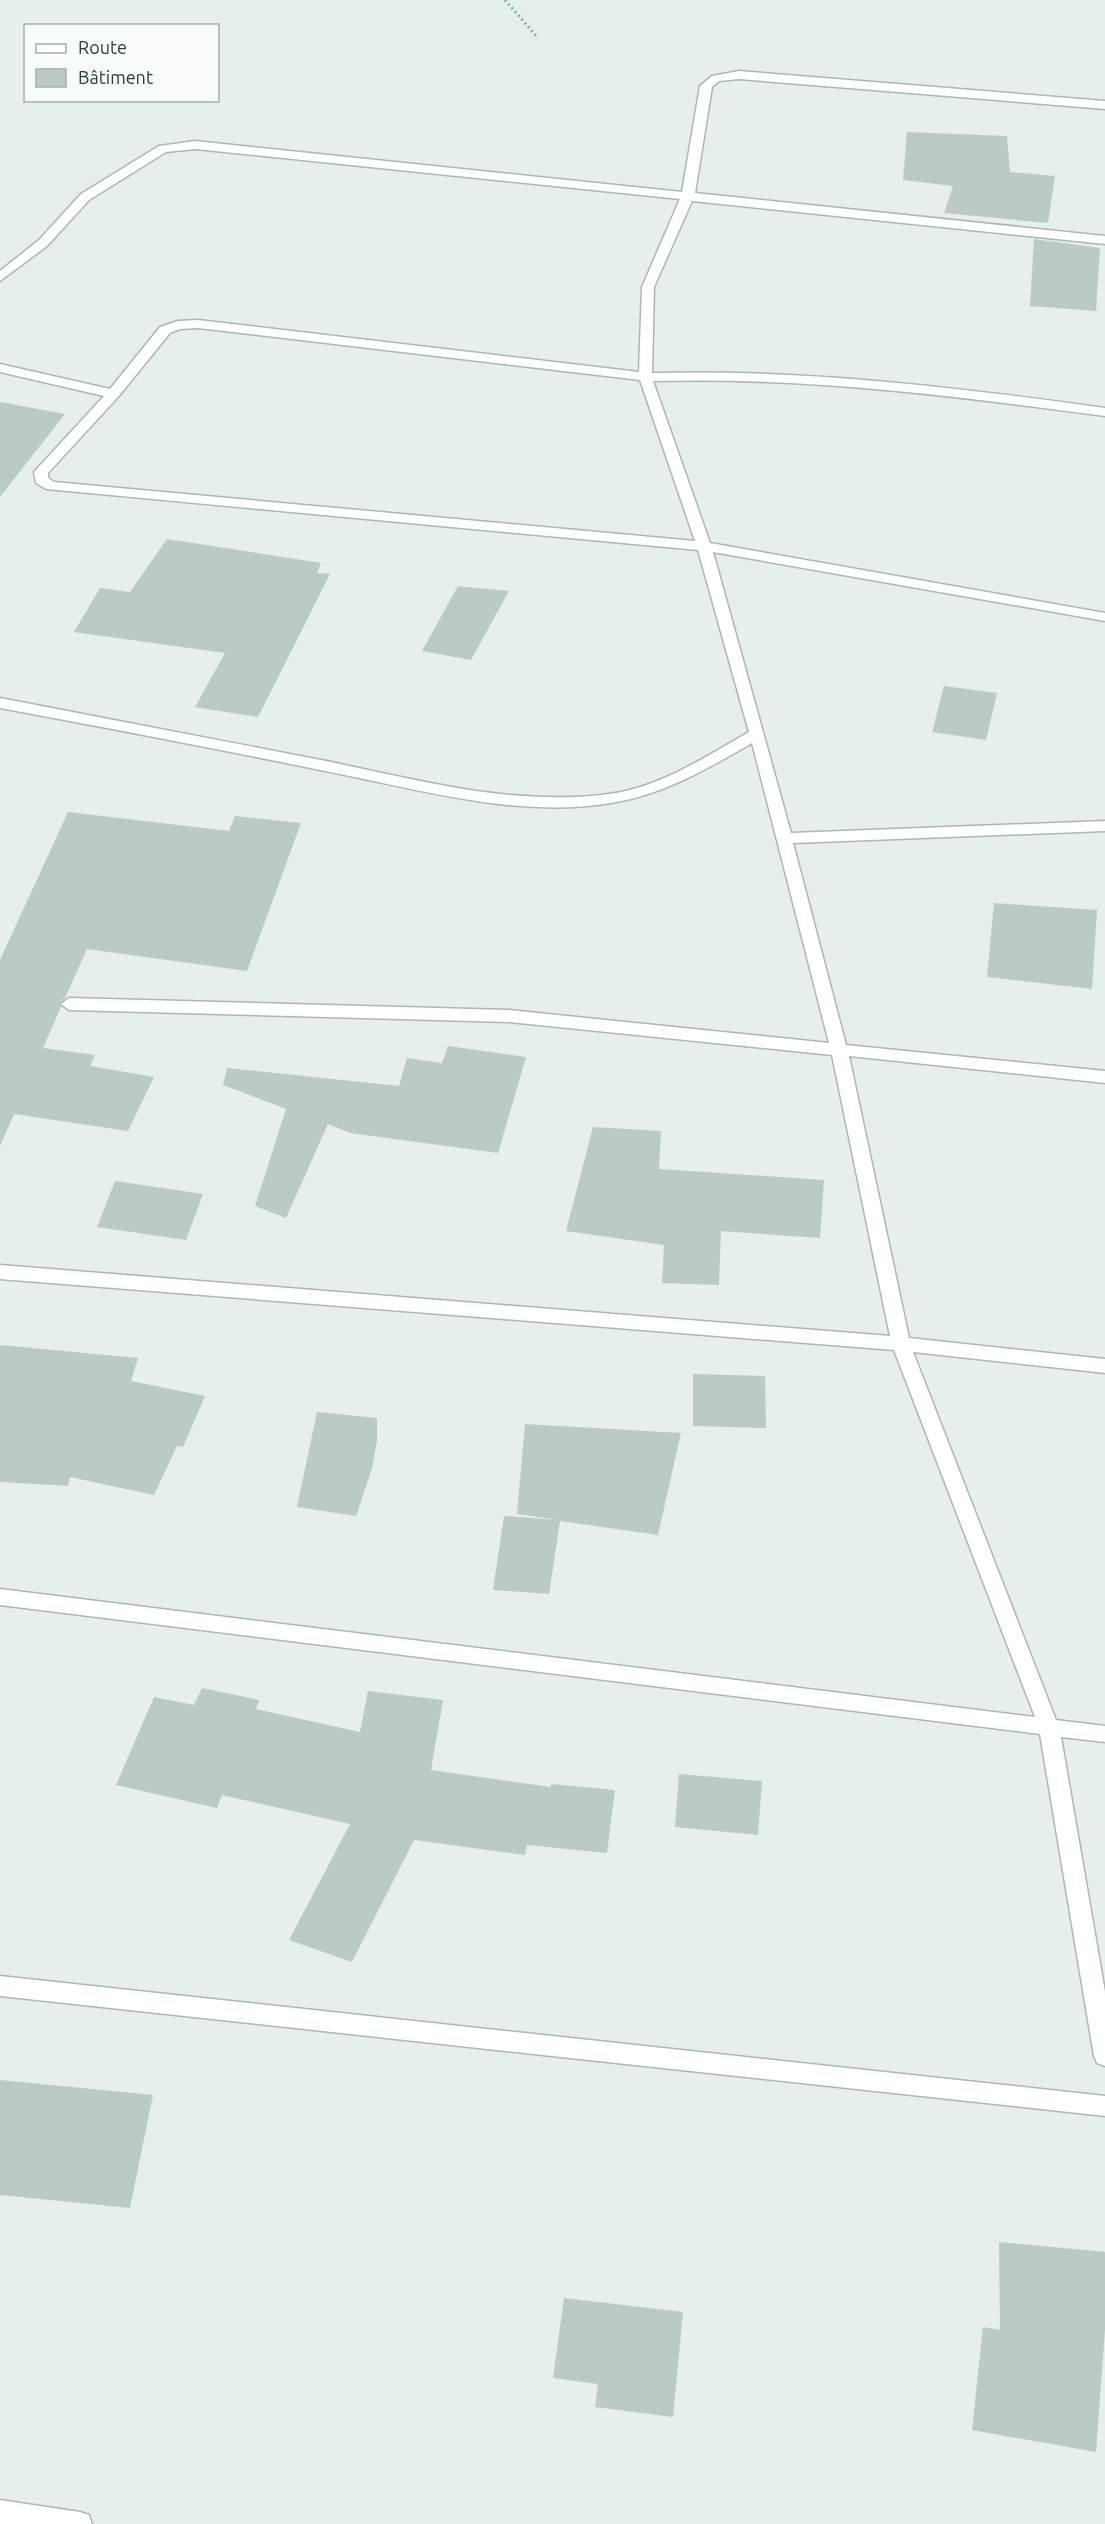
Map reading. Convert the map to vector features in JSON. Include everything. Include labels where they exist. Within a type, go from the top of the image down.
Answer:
[{"type":"street","points":[[1105,105],[739,75],[716,78],[706,86],[688,196],[648,287],[645,377],[704,546],[757,734],[782,838],[839,1049],[900,1344],[1049,1728],[1105,2056]]},
{"type":"street","points":[[0,277],[43,243],[85,197],[163,149],[177,145],[195,145],[1105,240]]},
{"type":"street","points":[[1105,412],[980,395],[832,380],[727,375],[645,377],[198,324],[165,330],[113,394],[41,472],[41,480],[51,486],[704,546],[1105,617]]},
{"type":"street","points":[[0,368],[113,394]]},
{"type":"street","points":[[0,703],[457,792],[537,802],[608,799],[645,791],[688,774],[757,734]]},
{"type":"street","points":[[782,838],[1105,826]]},
{"type":"street","points":[[69,1004],[509,1016],[1105,1077]]},
{"type":"street","points":[[0,1272],[900,1344],[1105,1366]]},
{"type":"street","points":[[0,1597],[1105,1734]]},
{"type":"street","points":[[0,1986],[1105,2106]]},
{"type":"street","points":[[0,2512],[80,2524]]},
{"type":"path","points":[[505,0],[538,38]]},
{"type":"building","points":[[907,132],[1007,136],[1010,172],[1055,176],[1048,223],[944,213],[953,186],[903,180]]},
{"type":"building","points":[[1034,239],[1100,248],[1096,311],[1030,306]]},
{"type":"building","points":[[0,402],[65,414],[0,497]]},
{"type":"building","points":[[167,539],[321,563],[317,573],[330,574],[258,717],[195,707],[225,653],[74,632],[100,588],[130,592]]},
{"type":"building","points":[[458,586],[509,591],[471,660],[422,651]]},
{"type":"building","points":[[944,686],[997,693],[986,740],[932,732]]},
{"type":"building","points":[[68,812],[229,831],[235,816],[301,823],[247,971],[87,949],[65,998],[59,1004],[61,1007],[43,1048],[95,1055],[90,1066],[154,1077],[128,1131],[14,1114],[0,1146],[0,960]]},
{"type":"building","points":[[994,903],[1097,910],[1092,989],[987,977]]},
{"type":"building","points":[[448,1046],[526,1057],[498,1153],[350,1133],[328,1124],[286,1218],[255,1206],[286,1109],[223,1085],[227,1068],[399,1086],[407,1058],[442,1063]]},
{"type":"building","points":[[593,1127],[661,1131],[659,1169],[824,1180],[820,1238],[721,1231],[719,1285],[662,1283],[664,1245],[566,1231]]},
{"type":"building","points":[[115,1181],[203,1194],[186,1240],[97,1227]]},
{"type":"building","points":[[0,1345],[138,1358],[131,1381],[205,1396],[183,1447],[177,1446],[154,1495],[70,1477],[68,1486],[0,1482]]},
{"type":"building","points":[[693,1374],[765,1376],[766,1428],[693,1426]]},
{"type":"building","points":[[317,1412],[377,1418],[377,1441],[372,1468],[356,1516],[297,1507]]},
{"type":"building","points":[[525,1424],[681,1433],[658,1535],[560,1521],[549,1594],[493,1590],[504,1516],[559,1520],[517,1514]]},
{"type":"building","points":[[202,1688],[259,1700],[256,1709],[360,1732],[368,1691],[443,1700],[431,1770],[551,1787],[551,1784],[615,1790],[607,1853],[527,1845],[525,1855],[414,1840],[352,1962],[289,1940],[350,1824],[222,1795],[217,1808],[116,1785],[154,1697],[194,1705]]},
{"type":"building","points":[[679,1774],[762,1781],[758,1835],[675,1827]]},
{"type":"building","points":[[0,2080],[153,2095],[130,2208],[0,2195]]},
{"type":"building","points":[[999,2242],[1105,2252],[1105,2330],[1096,2452],[972,2430],[983,2327],[1000,2330]]},
{"type":"building","points":[[564,2298],[683,2312],[673,2417],[595,2407],[598,2384],[553,2378]]}]
